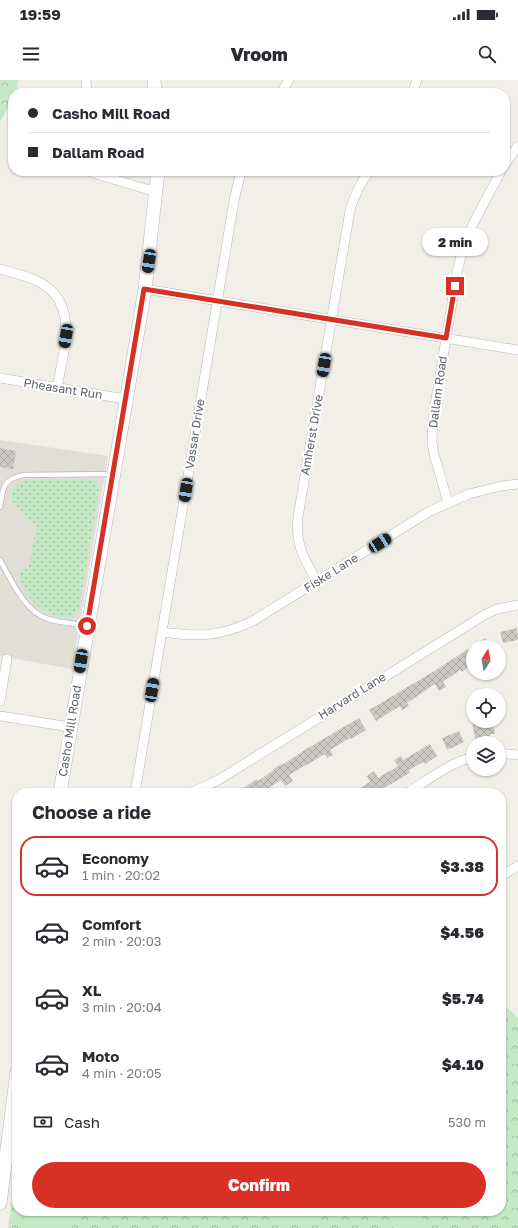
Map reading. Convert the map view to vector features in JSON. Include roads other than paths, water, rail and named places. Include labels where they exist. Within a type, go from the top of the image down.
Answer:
[{"type":"street","points":[[510,157],[518,146]]},
{"type":"street","points":[[104,176],[156,192]]},
{"type":"street","name":"Casho Mill Road","points":[[61,788],[144,289],[158,176]]},
{"type":"street","name":"Vassar Drive","points":[[136,788],[217,301],[234,201],[240,176]]},
{"type":"street","name":"Amherst Drive","points":[[317,582],[299,546],[297,527],[350,210],[356,192],[365,176]]},
{"type":"street","name":"Dallam Road","points":[[448,503],[434,454],[432,430],[433,417],[457,273],[463,248],[474,222],[498,176]]},
{"type":"street","points":[[0,269],[33,279],[42,284],[51,291],[62,307],[65,316],[66,336],[57,388]]},
{"type":"street","points":[[144,289],[518,350]]},
{"type":"street","name":"Pheasant Run","points":[[0,378],[125,399]]},
{"type":"street","name":"Fiske Lane","points":[[162,632],[201,636],[232,630],[253,621],[430,512],[469,494],[518,484]]},
{"type":"street","name":"Harvard Lane","points":[[201,788],[220,779],[486,614],[497,609],[518,605]]},
{"type":"street","points":[[0,701],[7,659]]},
{"type":"street","points":[[0,716],[70,727]]},
{"type":"street","points":[[506,754],[518,755]]},
{"type":"street","points":[[415,788],[442,771],[466,759]]},
{"type":"street","points":[[506,873],[518,866]]},
{"type":"street","points":[[0,1203],[2,1167],[12,1104]]},
{"type":"lane","points":[[0,507],[4,485],[14,477],[23,475],[113,474]]},
{"type":"lane","points":[[0,560],[25,601],[36,612],[42,616],[55,620],[87,626]]}]
